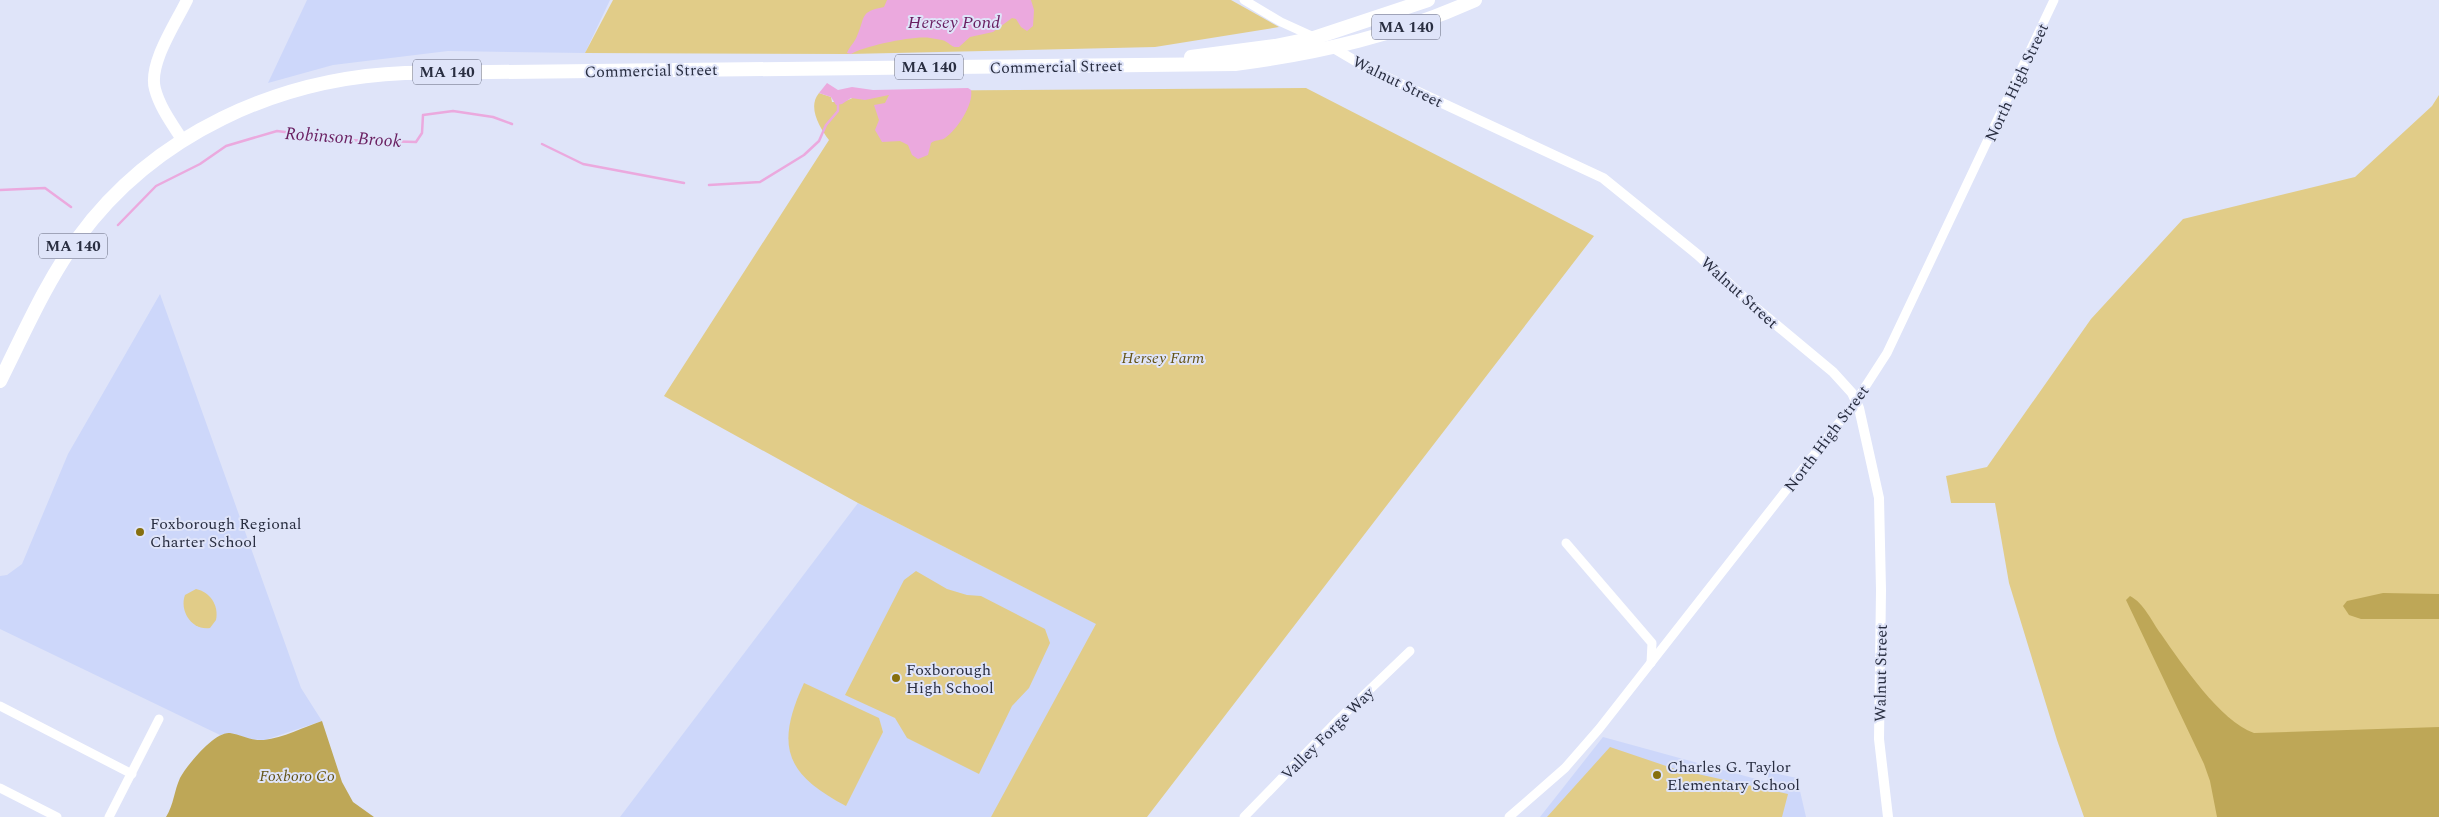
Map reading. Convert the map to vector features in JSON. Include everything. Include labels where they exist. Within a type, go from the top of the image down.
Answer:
[{"type":"main road","points":[[183,140],[157,96],[153,79],[158,58],[187,0]]},
{"type":"main road","name":"Commercial Street","points":[[1133,65],[1275,46],[1314,38],[1428,0]]},
{"type":"main road","name":"Commercial Street","points":[[183,140],[224,117],[273,96],[323,82],[370,74],[1235,64],[1335,48],[1411,26],[1475,0]]},
{"type":"main road","name":"MA 140","points":[[0,381],[49,284],[81,234],[123,187],[183,140]]},
{"type":"street","name":"Walnut Street","points":[[1244,0],[1281,22],[1335,48],[1370,69],[1603,178],[1698,255],[1750,303],[1833,372],[1856,401],[1878,498],[1881,596],[1879,739],[1888,817]]},
{"type":"street","name":"North High Street","points":[[1509,817],[1565,768],[1651,664],[1856,401],[1887,353],[2054,0]]},
{"type":"street","points":[[1566,543],[1652,643],[1651,664]]},
{"type":"street","name":"Valley Forge Way","points":[[1244,817],[1339,719],[1410,651]]},
{"type":"street","points":[[0,706],[132,774]]},
{"type":"street","points":[[109,817],[159,719]]},
{"type":"street","points":[[0,788],[57,817]]},
{"type":"shaded area","points":[[307,0],[610,0],[585,53],[448,51],[333,65],[268,83]]},
{"type":"shaded area","name":"Foxborough Regional Charter School","points":[[160,294],[301,688],[322,721],[265,740],[247,739],[229,733],[220,735],[0,629],[0,576],[7,575],[22,564],[68,454]]},
{"type":"shaded area","name":"Foxborough High School","points":[[858,503],[1097,624],[995,817],[620,817]]},
{"type":"shaded area","name":"Charles G. Taylor Elementary School","points":[[1603,737],[1767,782],[1769,772],[1797,778],[1806,817],[1540,817]]},
{"type":"green space","points":[[613,0],[1231,0],[1279,27],[1155,47],[849,54],[585,53]]},
{"type":"green space","name":"Hersey Farm","points":[[1306,88],[1594,236],[1147,817],[991,817],[1096,624],[858,503],[664,396],[829,140],[816,117],[814,105],[819,93],[831,97],[832,102],[841,102],[854,97],[861,91]]},
{"type":"green space","points":[[2439,95],[2439,817],[2084,817],[2057,740],[2009,583],[1995,503],[1951,503],[1946,476],[1987,467],[2091,319],[2183,219],[2355,177],[2432,106]]},
{"type":"green space","points":[[916,571],[947,589],[967,595],[981,596],[1045,629],[1050,643],[1029,688],[1012,706],[979,774],[907,738],[895,718],[845,695],[904,580]]},
{"type":"green space","points":[[196,589],[209,596],[215,604],[216,620],[210,628],[198,626],[188,619],[184,607],[185,595]]},
{"type":"green space","points":[[2383,593],[2439,594],[2439,619],[2361,619],[2349,615],[2343,606],[2347,601]]},
{"type":"green space","points":[[2130,596],[2144,608],[2180,660],[2215,704],[2241,727],[2254,733],[2439,727],[2439,817],[2217,817],[2210,781],[2204,764],[2126,600]]},
{"type":"green space","points":[[804,683],[879,718],[883,732],[846,806],[825,794],[810,782],[798,770],[791,756],[788,741],[790,724]]},
{"type":"green space","name":"Foxboro Co","points":[[322,721],[342,782],[353,802],[374,817],[166,817],[180,778],[202,750],[217,737],[230,733],[251,739],[271,739]]},
{"type":"green space","name":"Charles G. Taylor Elementary School","points":[[1610,747],[1675,769],[1788,794],[1782,817],[1547,817]]},
{"type":"water","name":"Hersey Pond","points":[[887,0],[1031,0],[1034,10],[1033,26],[1027,31],[1021,27],[1016,19],[1012,18],[993,32],[970,37],[959,47],[954,47],[942,40],[923,37],[890,42],[851,54],[847,53],[856,38],[864,16],[871,11],[884,7]]},
{"type":"water","points":[[827,83],[838,90],[852,87],[873,90],[968,88],[971,90],[971,96],[964,116],[955,129],[945,138],[931,143],[928,155],[918,159],[912,155],[908,145],[900,141],[882,142],[875,130],[879,120],[874,105],[885,103],[889,95],[865,100],[851,98],[842,104],[836,105],[831,97],[819,93]]},
{"type":"waterway","name":"Robinson Brook","points":[[709,185],[760,182],[804,155],[819,141],[826,125],[838,111],[838,102]]},
{"type":"waterway","name":"Robinson Brook","points":[[118,225],[156,186],[200,164],[226,146],[277,131],[346,140],[416,142],[422,133],[423,115],[453,111],[493,117],[512,124]]},
{"type":"waterway","name":"Robinson Brook","points":[[542,144],[583,164],[684,183]]},
{"type":"waterway","name":"Robinson Brook","points":[[0,190],[45,188],[71,207]]},
{"type":"place","name":"Foxborough Regional Charter School","points":[[140,532]]},
{"type":"place","name":"Foxborough High School","points":[[896,678]]},
{"type":"place","name":"Charles G. Taylor Elementary School","points":[[1657,775]]}]
